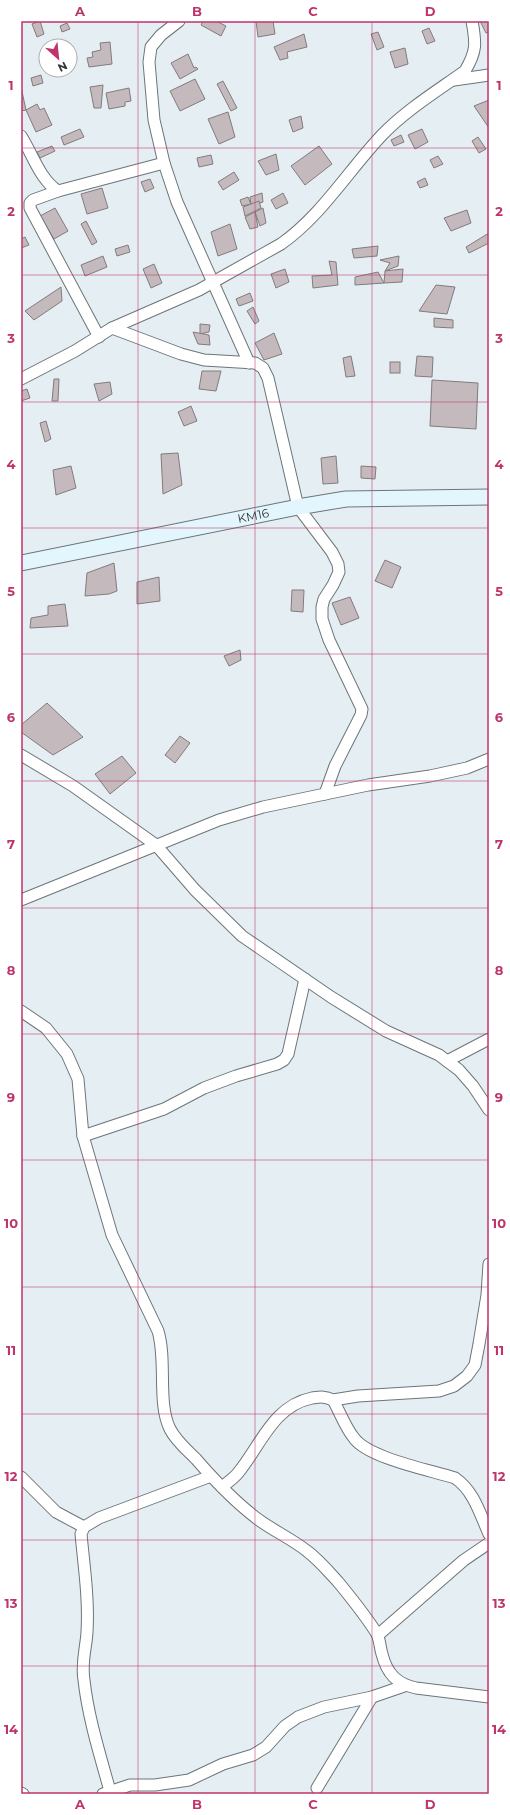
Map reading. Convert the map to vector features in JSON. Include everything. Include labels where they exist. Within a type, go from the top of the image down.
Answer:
[{"type":"street","points":[[179,21],[155,41],[151,47],[149,62],[154,120],[164,163],[177,202],[249,363]]},
{"type":"street","points":[[21,379],[75,351],[112,328],[214,282],[281,244],[293,235],[323,206],[393,123],[464,71],[474,52],[476,44],[472,21]]},
{"type":"street","points":[[452,80],[489,75]]},
{"type":"street","points":[[21,136],[44,175],[53,188],[58,191]]},
{"type":"street","points":[[99,337],[30,208],[30,203],[33,200],[58,191],[164,163]]},
{"type":"street","points":[[112,328],[181,354],[204,360],[255,363],[263,368],[268,378],[298,507],[332,552],[338,564],[339,572],[324,599],[322,619],[329,640],[362,709],[361,715],[335,766],[325,794]]},
{"type":"street","name":"KM16","points":[[21,563],[298,507],[346,499],[489,497]]},
{"type":"street","points":[[21,754],[73,786],[156,845],[195,890],[237,932],[331,997],[386,1031],[439,1055],[459,1070],[473,1086],[489,1110]]},
{"type":"street","points":[[21,900],[219,820],[263,807],[325,794],[467,768],[489,759]]},
{"type":"street","points":[[83,1136],[164,1109],[204,1088],[236,1076],[277,1064],[284,1060],[288,1054],[305,979]]},
{"type":"street","points":[[21,1011],[46,1028],[67,1054],[78,1079],[83,1136],[112,1236],[158,1331],[162,1343],[166,1420],[176,1438],[222,1487],[259,1520],[308,1552],[324,1566],[360,1609],[378,1635],[382,1656],[389,1672],[404,1686]]},
{"type":"street","points":[[447,1062],[489,1039]]},
{"type":"street","points":[[332,1400],[358,1396],[439,1391],[454,1386],[467,1376],[474,1365],[479,1344],[487,1295],[489,1264]]},
{"type":"street","points":[[222,1487],[237,1475],[267,1429],[281,1414],[299,1401],[318,1397],[327,1397],[332,1400],[354,1438],[366,1450],[387,1458],[455,1478],[464,1484],[474,1498],[489,1534]]},
{"type":"street","points":[[211,1476],[99,1518],[84,1527],[81,1534],[85,1577],[87,1631],[82,1657],[84,1680],[107,1792],[130,1785],[154,1785],[189,1780],[223,1764],[252,1755],[266,1746],[285,1726],[298,1717],[324,1707],[372,1697],[404,1686],[488,1697]]},
{"type":"street","points":[[21,1477],[56,1512],[84,1527]]},
{"type":"street","points":[[378,1635],[464,1560],[489,1543]]},
{"type":"street","points":[[317,1788],[372,1697]]},
{"type":"building","points":[[40,21],[44,34],[37,37],[32,24]]},
{"type":"building","points":[[203,21],[216,21],[226,26],[221,36],[201,25]]},
{"type":"building","points":[[256,21],[273,21],[275,34],[258,37]]},
{"type":"building","points":[[480,21],[489,21],[489,32],[486,33]]},
{"type":"building","points":[[67,23],[70,29],[62,32],[60,26]]},
{"type":"building","points":[[429,28],[435,41],[427,44],[422,31]]},
{"type":"building","points":[[378,32],[384,47],[377,50],[371,34]]},
{"type":"building","points":[[304,34],[307,47],[287,52],[288,58],[280,60],[274,47]]},
{"type":"building","points":[[110,42],[112,64],[89,67],[87,58],[93,57],[92,52],[101,50],[100,43]]},
{"type":"building","points":[[405,48],[408,64],[395,68],[390,52]]},
{"type":"building","points":[[188,54],[194,68],[196,67],[198,69],[180,79],[171,63]]},
{"type":"building","points":[[38,76],[38,78],[42,78],[43,83],[33,86],[31,78]]},
{"type":"building","points":[[195,79],[205,99],[180,111],[170,91]]},
{"type":"building","points":[[223,81],[237,108],[231,111],[217,84]]},
{"type":"building","points":[[103,85],[101,108],[94,108],[90,87]]},
{"type":"building","points":[[21,87],[26,110],[21,111]]},
{"type":"building","points":[[129,88],[131,101],[125,102],[125,106],[109,109],[106,93]]},
{"type":"building","points":[[489,100],[489,128],[474,106]]},
{"type":"building","points":[[37,104],[40,110],[44,108],[52,125],[36,132],[26,110]]},
{"type":"building","points":[[228,112],[235,137],[219,144],[208,119]]},
{"type":"building","points":[[301,116],[303,128],[293,132],[289,120]]},
{"type":"building","points":[[80,129],[84,137],[64,145],[61,137]]},
{"type":"building","points":[[422,129],[428,142],[415,149],[408,135]]},
{"type":"building","points":[[401,135],[404,142],[394,146],[391,140]]},
{"type":"building","points":[[478,137],[486,149],[479,153],[472,141]]},
{"type":"building","points":[[52,146],[55,151],[40,158],[37,152]]},
{"type":"building","points":[[319,146],[332,164],[305,185],[291,166]]},
{"type":"building","points":[[276,154],[279,170],[266,175],[258,161]]},
{"type":"building","points":[[211,155],[213,164],[199,167],[197,158]]},
{"type":"building","points":[[438,156],[443,164],[434,168],[430,160]]},
{"type":"building","points":[[234,172],[239,180],[223,190],[218,182]]},
{"type":"building","points":[[425,178],[428,185],[420,188],[417,182]]},
{"type":"building","points":[[150,179],[154,188],[145,192],[141,182]]},
{"type":"building","points":[[102,188],[108,208],[87,214],[81,194]]},
{"type":"building","points":[[262,193],[263,202],[251,206],[250,197]]},
{"type":"building","points":[[283,193],[288,203],[276,209],[271,200]]},
{"type":"building","points":[[248,197],[251,204],[242,206],[240,200]]},
{"type":"building","points":[[259,201],[261,208],[245,216],[243,207]]},
{"type":"building","points":[[55,208],[68,231],[54,239],[40,216]]},
{"type":"building","points":[[263,208],[266,223],[260,226],[255,212]]},
{"type":"building","points":[[467,210],[471,223],[451,231],[444,218]]},
{"type":"building","points":[[255,212],[258,227],[250,229],[245,217]]},
{"type":"building","points":[[86,221],[97,242],[92,245],[81,224]]},
{"type":"building","points":[[230,224],[237,249],[218,256],[211,232]]},
{"type":"building","points":[[489,233],[489,243],[469,253],[466,247]]},
{"type":"building","points":[[25,237],[29,245],[21,248],[21,239]]},
{"type":"building","points":[[128,245],[130,252],[117,256],[115,249]]},
{"type":"building","points":[[378,246],[377,256],[354,258],[352,249]]},
{"type":"building","points":[[103,256],[107,267],[85,276],[81,265]]},
{"type":"building","points":[[399,256],[398,266],[385,271],[390,263],[380,260]]},
{"type":"building","points":[[329,261],[336,262],[338,285],[313,288],[312,276],[332,275]]},
{"type":"building","points":[[154,264],[162,283],[151,288],[143,269]]},
{"type":"building","points":[[285,269],[289,282],[276,288],[271,274]]},
{"type":"building","points":[[403,269],[402,282],[384,283],[385,271]]},
{"type":"building","points":[[378,272],[384,283],[355,285],[355,277]]},
{"type":"building","points":[[436,285],[455,287],[447,314],[419,311]]},
{"type":"building","points":[[61,287],[62,301],[34,320],[25,311]]},
{"type":"building","points":[[250,293],[253,301],[239,306],[236,299]]},
{"type":"building","points":[[253,307],[259,321],[255,324],[247,311]]},
{"type":"building","points":[[434,318],[453,320],[453,328],[434,327]]},
{"type":"building","points":[[200,324],[210,325],[209,332],[200,334]]},
{"type":"building","points":[[193,332],[209,335],[210,345],[198,344]]},
{"type":"building","points":[[274,333],[282,354],[264,360],[255,343]]},
{"type":"building","points":[[351,356],[355,376],[346,377],[343,358]]},
{"type":"building","points":[[417,356],[433,357],[432,377],[415,376]]},
{"type":"building","points":[[390,362],[400,362],[400,373],[390,373]]},
{"type":"building","points":[[202,371],[221,371],[216,391],[199,389]]},
{"type":"building","points":[[54,379],[59,379],[58,401],[52,401]]},
{"type":"building","points":[[432,380],[478,383],[476,429],[430,426]]},
{"type":"building","points":[[110,382],[112,394],[99,401],[94,384]]},
{"type":"building","points":[[27,389],[30,398],[21,401],[21,391]]},
{"type":"building","points":[[191,406],[197,421],[184,426],[178,412]]},
{"type":"building","points":[[46,421],[51,439],[45,442],[40,423]]},
{"type":"building","points":[[178,453],[182,485],[163,494],[161,454]]},
{"type":"building","points":[[336,456],[338,483],[323,484],[321,458]]},
{"type":"building","points":[[71,466],[76,488],[56,495],[53,470]]},
{"type":"building","points":[[361,466],[376,467],[375,479],[361,478]]},
{"type":"building","points":[[385,560],[401,567],[392,588],[375,581]]},
{"type":"building","points":[[114,563],[117,591],[109,594],[85,596],[87,573]]},
{"type":"building","points":[[159,577],[160,601],[137,604],[137,582]]},
{"type":"building","points":[[292,590],[304,590],[303,612],[291,611]]},
{"type":"building","points":[[350,597],[359,618],[341,625],[332,603]]},
{"type":"building","points":[[65,604],[68,626],[30,628],[31,618],[48,615],[48,606]]},
{"type":"building","points":[[240,650],[241,660],[229,666],[224,656]]},
{"type":"building","points":[[47,703],[83,737],[53,755],[21,732],[21,725]]},
{"type":"building","points":[[180,736],[190,743],[175,763],[165,755]]},
{"type":"building","points":[[122,756],[136,773],[110,794],[95,774]]}]
